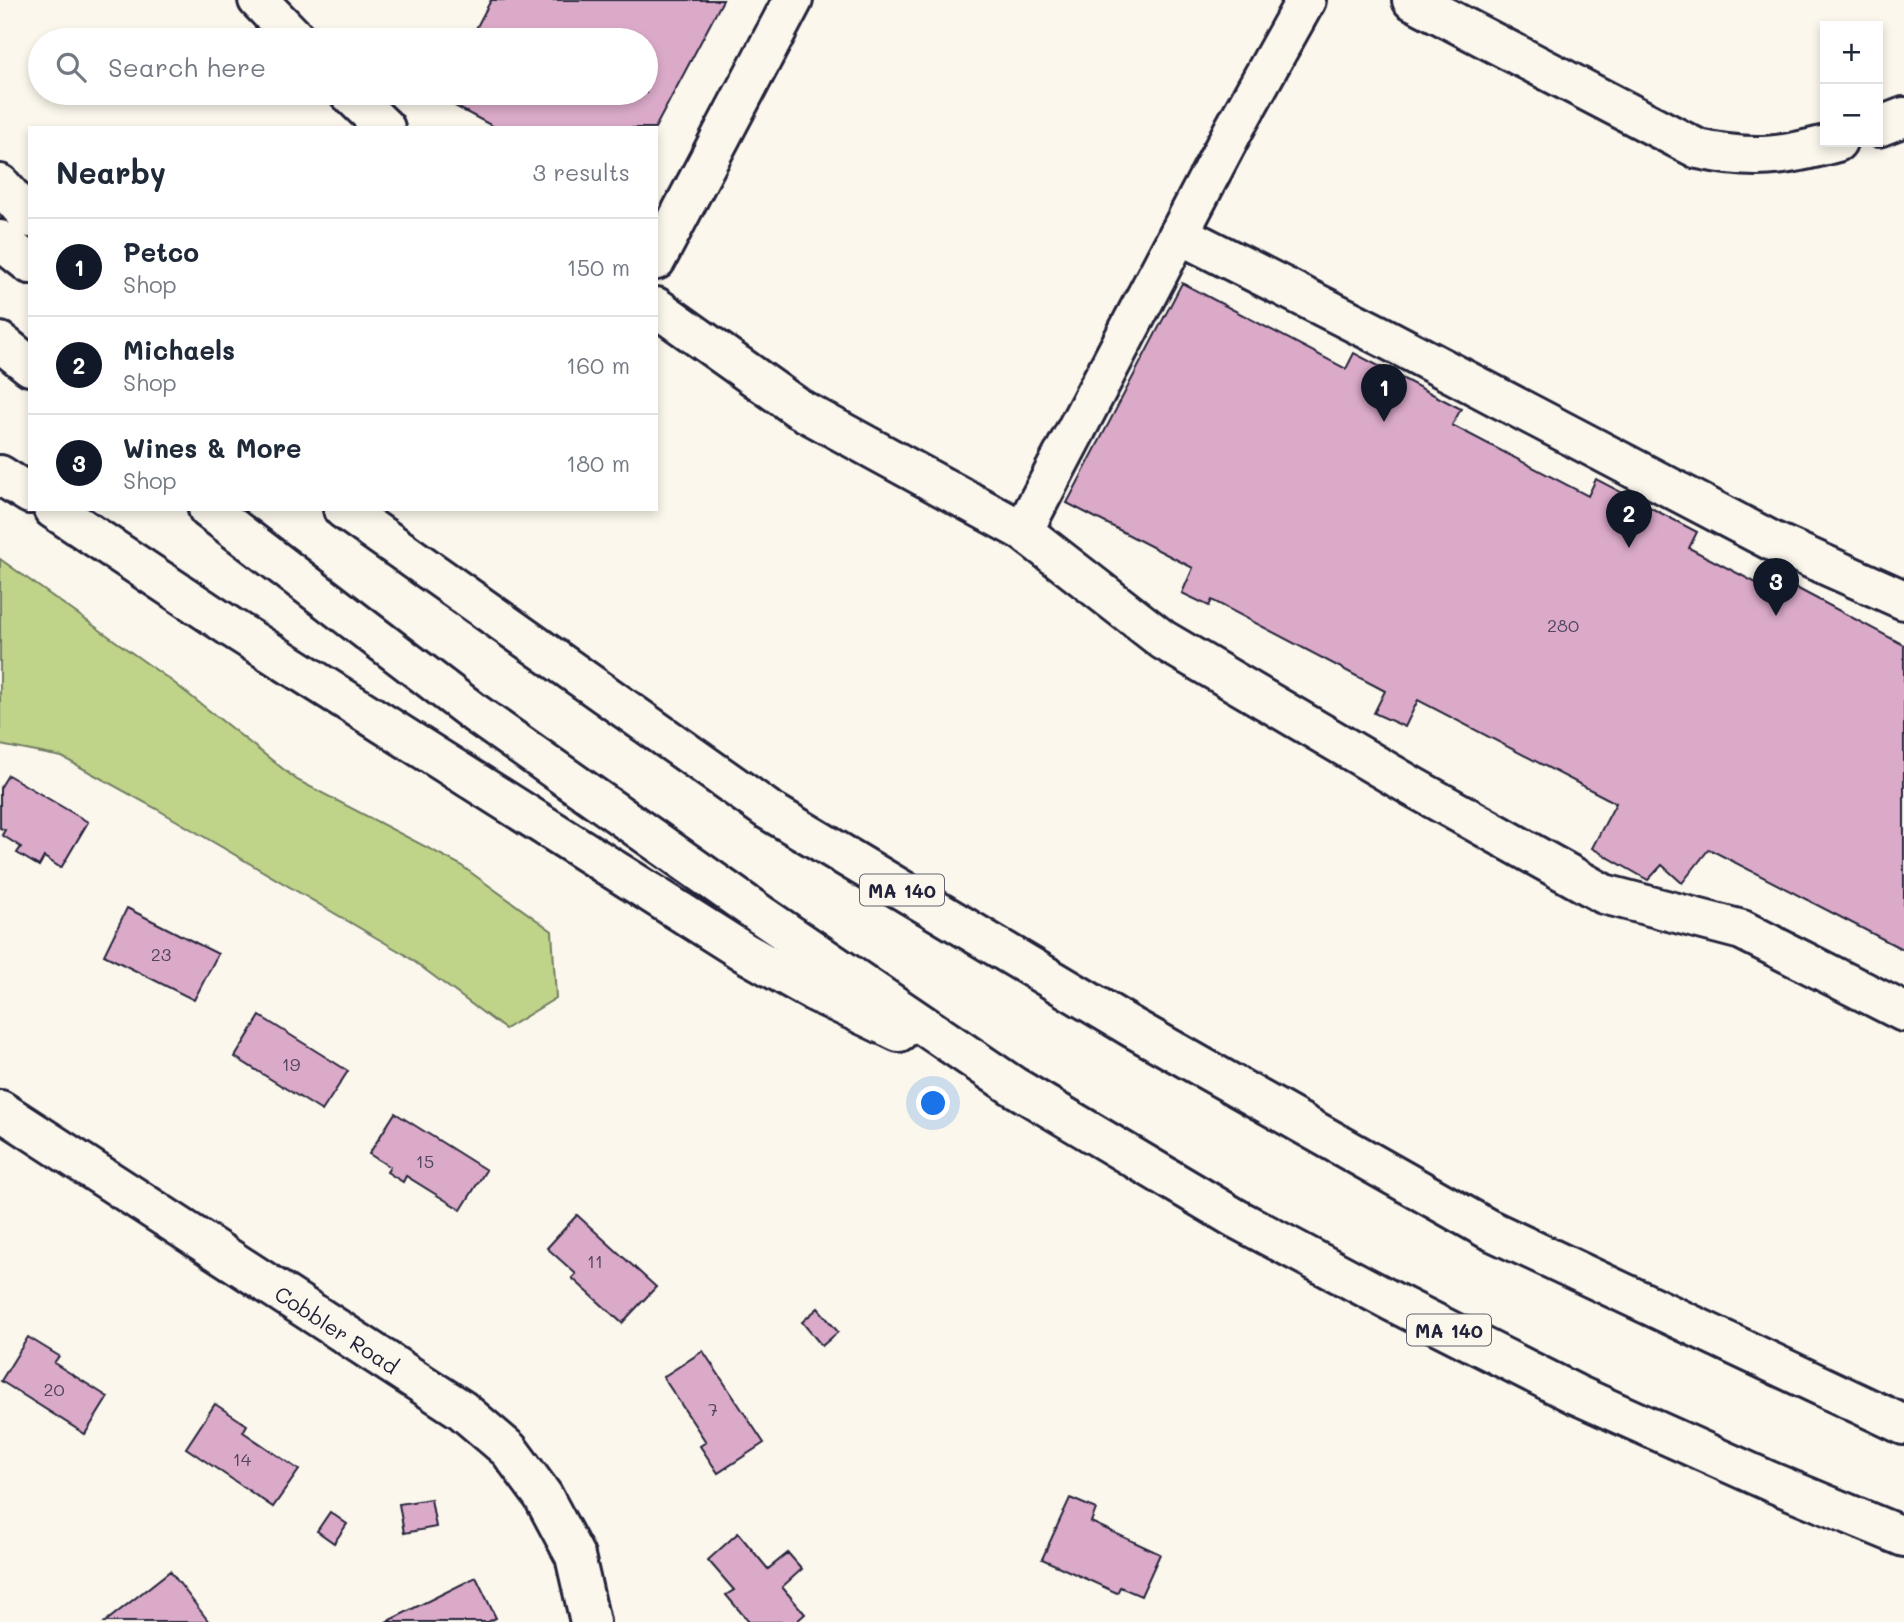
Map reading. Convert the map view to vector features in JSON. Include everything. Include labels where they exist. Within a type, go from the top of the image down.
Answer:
[{"type":"main road","points":[[258,0],[285,28]]},
{"type":"main road","points":[[658,256],[793,0]]},
{"type":"main road","points":[[1023,531],[1240,118],[1306,0]]},
{"type":"main road","points":[[1412,0],[1698,149],[1735,157],[1777,156],[1820,146]]},
{"type":"main road","points":[[361,105],[383,126]]},
{"type":"main road","points":[[1883,125],[1904,117]]},
{"type":"main road","points":[[0,184],[28,216]]},
{"type":"main road","points":[[1179,234],[1383,337],[1750,530],[1904,600]]},
{"type":"main road","points":[[0,240],[28,262]]},
{"type":"main road","points":[[658,308],[798,408],[1023,531],[1163,640],[1413,787],[1604,894],[1742,930],[1904,1012]]},
{"type":"main road","points":[[0,342],[28,364]]},
{"type":"main road","points":[[0,475],[28,493]]},
{"type":"main road","name":"MA 140","points":[[56,511],[232,628],[744,952],[813,991],[1013,1086],[1236,1218],[1393,1302],[1575,1394],[1769,1481],[1904,1537]]},
{"type":"main road","points":[[211,511],[476,714],[772,923],[1013,1086]]},
{"type":"main road","name":"MA 140","points":[[346,511],[768,810],[1133,1028],[1488,1229],[1904,1425]]},
{"type":"main road","name":"Cobbler Road","points":[[0,1110],[462,1410],[509,1450],[543,1496],[575,1556],[590,1622]]},
{"type":"green space","points":[[0,559],[173,682],[297,780],[459,864],[552,931],[556,998],[505,1029],[404,954],[155,808],[62,757],[0,745]]},
{"type":"building","points":[[491,0],[723,0],[656,126],[492,126],[453,105],[658,105],[658,28],[476,28]]},
{"type":"building","points":[[1182,283],[1346,369],[1354,353],[1461,409],[1452,425],[1588,496],[1596,479],[1697,532],[1689,548],[1781,596],[1787,583],[1904,645],[1904,950],[1709,849],[1682,883],[1662,865],[1648,880],[1592,848],[1616,803],[1418,700],[1405,727],[1374,713],[1385,691],[1212,600],[1209,606],[1182,593],[1193,568],[1067,503]]},
{"type":"building","points":[[8,775],[88,822],[61,868],[44,857],[39,866],[17,853],[21,847],[2,835],[5,830],[0,828],[0,788]]},
{"type":"building","points":[[127,908],[218,954],[194,1000],[104,955]]},
{"type":"building","points":[[260,1016],[348,1071],[322,1111],[235,1057]]},
{"type":"building","points":[[395,1113],[486,1170],[461,1210],[406,1176],[403,1182],[387,1172],[390,1167],[369,1154]]},
{"type":"building","points":[[577,1215],[656,1287],[622,1323],[572,1278],[576,1274],[547,1248]]},
{"type":"building","points":[[818,1308],[838,1332],[822,1346],[802,1322]]},
{"type":"building","points":[[28,1337],[59,1356],[54,1363],[108,1397],[85,1434],[1,1381]]},
{"type":"building","points":[[703,1351],[764,1443],[718,1473],[700,1446],[706,1442],[663,1377]]},
{"type":"building","points":[[215,1404],[247,1425],[243,1432],[299,1470],[273,1507],[186,1448]]},
{"type":"building","points":[[1070,1498],[1096,1509],[1091,1522],[1160,1554],[1141,1596],[1120,1587],[1117,1593],[1042,1559]]},
{"type":"building","points":[[431,1499],[436,1527],[404,1533],[399,1504]]},
{"type":"building","points":[[330,1512],[347,1524],[334,1543],[317,1531]]},
{"type":"building","points":[[738,1533],[768,1569],[788,1553],[802,1569],[782,1587],[805,1614],[796,1622],[749,1622],[726,1595],[734,1590],[708,1560]]},
{"type":"building","points":[[170,1571],[209,1622],[105,1622]]},
{"type":"building","points":[[476,1577],[496,1618],[488,1622],[386,1622]]},
{"type":"place","name":"Petco","points":[[1384,422]]},
{"type":"place","name":"Michaels","points":[[1629,548]]},
{"type":"place","name":"Wines & More","points":[[1776,616]]}]
